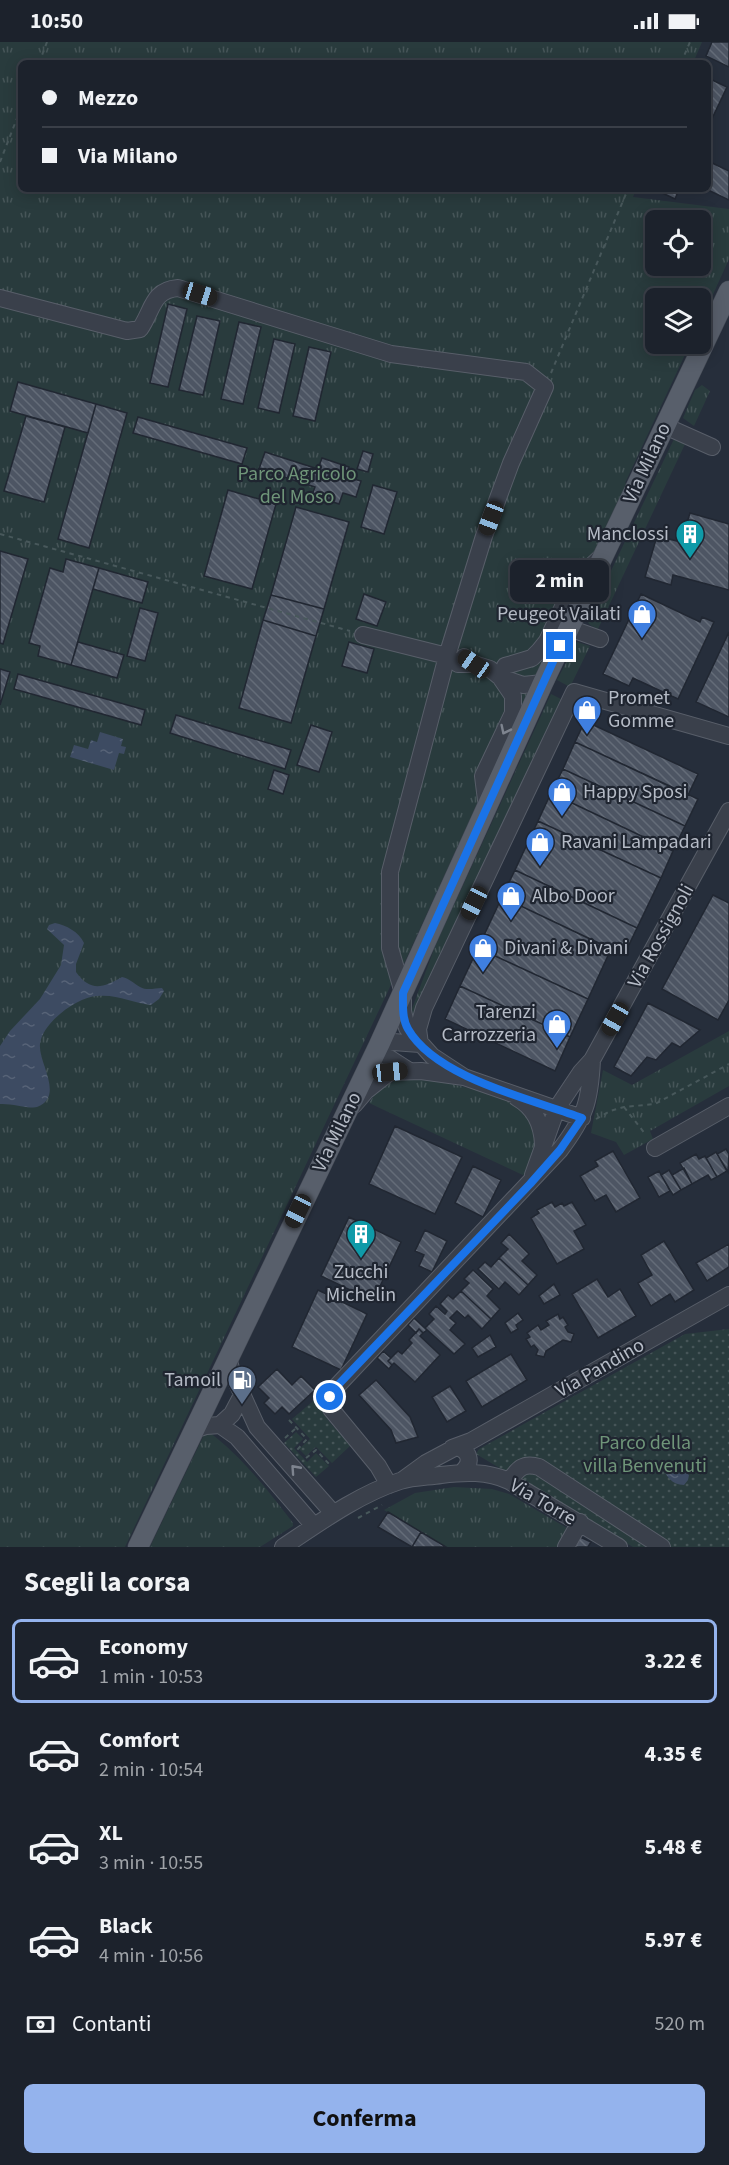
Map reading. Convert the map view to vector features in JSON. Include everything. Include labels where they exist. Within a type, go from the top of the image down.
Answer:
[{"type":"main road","name":"Via Milano","points":[[138,1547],[379,1045],[543,683],[729,291]]},
{"type":"street","points":[[0,298],[127,332],[140,329],[156,297],[165,289],[178,288],[391,354],[525,372],[545,387]]},
{"type":"street","name":"Via Rossignoli","points":[[464,1077],[432,1056],[407,1028],[403,1011],[403,993],[390,948],[390,872],[447,656],[484,536],[511,463],[545,387]]},
{"type":"street","points":[[665,426],[712,447]]},
{"type":"street","points":[[492,669],[532,658],[539,651],[547,641],[575,581],[604,555]]},
{"type":"street","points":[[569,628],[600,639]]},
{"type":"street","points":[[363,635],[447,656],[460,654],[523,685],[543,683]]},
{"type":"street","points":[[487,808],[483,776],[513,713],[513,696],[492,669]]},
{"type":"street","points":[[379,1045],[393,1042],[420,1044],[418,1029],[424,1008],[574,692],[729,735]]},
{"type":"street","name":"Via Rossignoli","points":[[530,1184],[557,1108],[581,1072],[592,1060],[729,811]]},
{"type":"street","name":"Via Rossignoli","points":[[379,1045],[386,1056],[408,1070]]},
{"type":"street","name":"Via Rossignoli","points":[[394,1489],[331,1409],[330,1397],[337,1386],[560,1150],[582,1118],[591,1090],[592,1060]]},
{"type":"street","name":"Via Rossignoli","points":[[342,1120],[374,1084],[390,1072],[408,1070],[464,1077],[557,1108]]},
{"type":"street","name":"Via Rossignoli","points":[[504,1090],[523,1102],[537,1116],[542,1131],[543,1148]]},
{"type":"street","points":[[655,1148],[729,1106]]},
{"type":"street","points":[[557,1108],[582,1118]]},
{"type":"street","name":"Via Pandino","points":[[283,1547],[333,1513],[394,1489],[461,1456],[729,1295]]},
{"type":"street","points":[[228,1358],[257,1427],[333,1513]]},
{"type":"street","points":[[194,1430],[220,1425],[232,1414],[242,1395]]},
{"type":"street","points":[[220,1425],[237,1437],[314,1526]]},
{"type":"street","name":"Via Pandino","points":[[394,1489],[461,1456]]},
{"type":"street","name":"Via Torre","points":[[461,1456],[504,1478],[619,1547]]},
{"type":"street","points":[[504,1478],[519,1467],[528,1465],[539,1467],[662,1547]]},
{"type":"street","points":[[566,1547],[580,1522]]},
{"type":"path","points":[[40,60],[47,42]]},
{"type":"path","points":[[682,60],[690,42]]},
{"type":"path","points":[[0,162],[18,116]]},
{"type":"path","points":[[545,387],[627,192]]},
{"type":"path","points":[[0,534],[363,635]]},
{"type":"path","points":[[582,1118],[591,1121],[624,1107],[656,1104],[729,1064]]},
{"type":"path","points":[[624,1107],[634,1117],[655,1148]]},
{"type":"path","points":[[289,1420],[307,1439],[297,1449],[307,1459],[316,1450],[330,1465]]},
{"type":"path","points":[[353,1520],[394,1489]]},
{"type":"green space","name":"Parco Agricolo del Moso","points":[[0,42],[702,42],[694,60],[18,60],[18,192],[635,192],[633,197],[729,209],[729,259],[711,299],[711,288],[645,288],[645,354],[685,354],[625,483],[629,485],[599,550],[589,560],[402,968],[398,970],[125,1547],[0,1547]]},
{"type":"green space","points":[[702,385],[710,391],[694,426],[683,418],[695,390]]},
{"type":"green space","points":[[674,439],[686,442],[598,629],[587,621]]},
{"type":"green space","points":[[577,642],[590,646],[570,687],[557,680]]},
{"type":"green space","points":[[551,694],[563,700],[415,1023],[410,1014],[436,944]]},
{"type":"green space","points":[[729,1031],[729,1086],[650,1131],[653,1139],[624,1155],[616,1142],[591,1133],[603,1070],[632,1085]]},
{"type":"green space","points":[[399,1078],[428,1078],[500,1096],[519,1106],[531,1119],[537,1151],[527,1177],[369,1103],[377,1091]]},
{"type":"green space","name":"Parco della villa Benvenuti","points":[[729,1329],[729,1547],[633,1547],[476,1454],[479,1449],[685,1334]]},
{"type":"green space","points":[[319,1396],[325,1415],[351,1445],[332,1463],[316,1447],[306,1456],[299,1449],[310,1439],[292,1419]]},
{"type":"green space","points":[[209,1432],[254,1474],[293,1523],[293,1526],[260,1547],[150,1547],[204,1435]]},
{"type":"green space","points":[[296,1432],[303,1439],[294,1448],[307,1462],[316,1453],[329,1466],[316,1477],[284,1443]]},
{"type":"green space","points":[[454,1487],[492,1489],[509,1494],[567,1528],[557,1547],[446,1547],[384,1510],[415,1493]]},
{"type":"water","points":[[100,732],[123,739],[121,746],[126,747],[124,754],[119,753],[114,770],[70,757],[74,745],[88,749],[91,740],[97,742]]},
{"type":"water","points":[[55,923],[72,930],[84,943],[76,964],[76,972],[86,983],[103,986],[122,977],[143,988],[162,988],[164,991],[151,1005],[118,997],[97,996],[80,1001],[62,1012],[47,1028],[40,1044],[40,1052],[50,1087],[45,1102],[37,1107],[0,1104],[0,1046],[10,1031],[40,999],[61,965],[64,945],[47,929],[49,925]]},
{"type":"water","points":[[669,1460],[681,1466],[689,1475],[684,1485],[673,1482],[665,1473],[662,1466],[665,1461]]},
{"type":"building","points":[[712,42],[729,42],[729,67],[706,56]]},
{"type":"building","points":[[711,79],[727,87],[711,121]]},
{"type":"building","points":[[711,162],[729,171],[729,200],[711,191]]},
{"type":"building","points":[[660,192],[678,192],[675,199]]},
{"type":"building","points":[[168,304],[187,309],[168,387],[150,383]]},
{"type":"building","points":[[197,316],[220,321],[203,395],[179,390]]},
{"type":"building","points":[[239,322],[261,327],[243,404],[221,399]]},
{"type":"building","points":[[274,339],[295,344],[279,413],[258,408]]},
{"type":"building","points":[[309,347],[331,352],[315,421],[293,416]]},
{"type":"building","points":[[18,382],[96,404],[88,433],[10,411]]},
{"type":"building","points":[[96,404],[127,413],[89,548],[58,539]]},
{"type":"building","points":[[26,416],[65,427],[44,502],[4,491]]},
{"type":"building","points":[[138,417],[247,448],[242,464],[133,433]]},
{"type":"building","points":[[363,451],[373,454],[368,472],[357,469]]},
{"type":"building","points":[[265,452],[318,469],[322,458],[349,467],[346,477],[361,481],[356,497],[343,493],[339,504],[312,495],[315,487],[259,469]]},
{"type":"building","points":[[373,485],[397,492],[384,534],[361,527]]},
{"type":"building","points":[[228,490],[276,504],[252,589],[204,576]]},
{"type":"building","points":[[296,507],[349,522],[324,609],[271,595]]},
{"type":"building","name":"Manclossi","points":[[690,513],[729,524],[729,590],[673,575],[671,585],[645,577],[657,536],[681,542]]},
{"type":"building","points":[[0,551],[28,559],[3,644],[0,643]]},
{"type":"building","points":[[66,559],[99,568],[71,665],[38,656],[40,646],[29,643],[50,568],[63,572]]},
{"type":"building","points":[[99,568],[148,582],[142,603],[93,589]]},
{"type":"building","points":[[364,594],[386,602],[377,626],[356,619]]},
{"type":"building","points":[[641,594],[700,622],[702,617],[714,622],[678,699],[633,678],[629,686],[603,674]]},
{"type":"building","points":[[271,595],[324,609],[316,636],[263,620]]},
{"type":"building","points":[[140,608],[158,613],[145,661],[127,656]]},
{"type":"building","points":[[263,620],[316,636],[291,723],[239,708]]},
{"type":"building","points":[[729,632],[729,717],[696,702]]},
{"type":"building","points":[[78,642],[124,655],[117,678],[71,665]]},
{"type":"building","points":[[349,642],[374,649],[367,673],[342,666]]},
{"type":"building","points":[[0,669],[10,672],[0,705]]},
{"type":"building","points":[[18,674],[145,710],[141,725],[14,689]]},
{"type":"building","points":[[176,715],[291,750],[285,769],[170,733]]},
{"type":"building","points":[[585,721],[698,774],[688,795],[575,742]]},
{"type":"building","points":[[311,725],[332,732],[319,772],[297,765]]},
{"type":"building","points":[[575,742],[698,799],[685,826],[563,769]]},
{"type":"building","points":[[563,769],[685,826],[673,851],[551,793]]},
{"type":"building","points":[[274,770],[289,775],[283,794],[268,789]]},
{"type":"building","points":[[551,793],[673,851],[661,878],[538,821]]},
{"type":"building","points":[[538,821],[661,878],[637,928],[515,870]]},
{"type":"building","points":[[515,870],[637,928],[624,955],[502,897]]},
{"type":"building","points":[[713,895],[729,903],[729,1000],[718,1020],[662,989]]},
{"type":"building","points":[[502,897],[611,949],[588,999],[478,948]]},
{"type":"building","points":[[478,948],[588,999],[570,1037],[460,986]]},
{"type":"building","points":[[460,986],[570,1037],[555,1071],[445,1019]]},
{"type":"building","points":[[648,1003],[700,1030],[680,1047],[672,1043],[656,1060],[647,1057],[631,1076],[614,1067]]},
{"type":"building","points":[[395,1126],[462,1157],[435,1214],[369,1184]]},
{"type":"building","points":[[726,1149],[729,1154],[728,1172],[717,1154]]},
{"type":"building","points":[[613,1151],[640,1198],[616,1212],[606,1195],[595,1201],[580,1176],[598,1166],[595,1161]]},
{"type":"building","points":[[716,1152],[727,1171],[717,1177],[706,1158]]},
{"type":"building","points":[[696,1154],[699,1159],[705,1156],[717,1177],[711,1180],[708,1175],[692,1184],[680,1163]]},
{"type":"building","points":[[473,1166],[501,1180],[483,1217],[455,1203]]},
{"type":"building","points":[[684,1168],[692,1184],[681,1190],[672,1175]]},
{"type":"building","points":[[669,1170],[681,1190],[673,1195],[661,1175]]},
{"type":"building","points":[[659,1171],[670,1191],[659,1197],[648,1177]]},
{"type":"building","points":[[552,1202],[555,1207],[562,1203],[564,1206],[572,1202],[586,1225],[574,1231],[584,1249],[557,1264],[531,1218],[539,1213],[537,1210]]},
{"type":"building","name":"Zucchi Michelin","points":[[349,1217],[401,1242],[373,1301],[321,1276]]},
{"type":"building","points":[[425,1230],[447,1241],[432,1272],[419,1266],[424,1255],[415,1251]]},
{"type":"building","points":[[509,1234],[529,1254],[522,1261],[537,1275],[528,1285],[499,1258],[508,1249],[501,1243]]},
{"type":"building","points":[[664,1241],[694,1290],[675,1302],[670,1294],[651,1306],[638,1283],[652,1275],[641,1255]]},
{"type":"building","points":[[729,1244],[729,1267],[707,1281],[696,1263]]},
{"type":"building","points":[[499,1258],[528,1285],[519,1295],[505,1282],[499,1289],[478,1269],[485,1262],[491,1267]]},
{"type":"building","points":[[473,1270],[493,1289],[487,1296],[500,1309],[491,1319],[461,1291],[469,1283],[464,1279]]},
{"type":"building","points":[[597,1279],[608,1297],[620,1289],[636,1316],[598,1338],[572,1294]]},
{"type":"building","points":[[554,1284],[560,1295],[544,1304],[539,1296]]},
{"type":"building","points":[[318,1290],[367,1314],[341,1370],[292,1347]]},
{"type":"building","points":[[461,1291],[491,1319],[482,1329],[468,1315],[465,1318],[457,1311],[450,1318],[456,1323],[450,1330],[465,1344],[454,1354],[425,1328],[434,1319],[429,1314],[436,1306],[445,1314],[447,1311],[440,1304],[448,1295],[453,1299]]},
{"type":"building","points":[[518,1313],[523,1320],[516,1325],[518,1329],[511,1333],[505,1323]]},
{"type":"building","points":[[558,1314],[560,1319],[563,1317],[568,1325],[565,1327],[568,1332],[574,1334],[571,1342],[563,1340],[546,1351],[544,1357],[536,1355],[538,1350],[534,1345],[531,1347],[526,1339],[530,1337],[527,1333],[538,1325],[541,1330],[549,1325],[546,1321]]},
{"type":"building","points":[[414,1318],[427,1330],[423,1333],[419,1329],[416,1333],[408,1325]]},
{"type":"building","points":[[419,1329],[423,1333],[420,1336],[440,1355],[415,1382],[394,1363],[392,1365],[388,1361],[398,1351],[402,1354],[412,1343],[409,1340]]},
{"type":"building","points":[[490,1335],[496,1347],[478,1357],[472,1348]]},
{"type":"building","points":[[383,1351],[391,1358],[388,1361],[392,1365],[389,1369],[377,1358]]},
{"type":"building","points":[[511,1354],[527,1380],[482,1407],[466,1381]]},
{"type":"building","points":[[277,1369],[292,1385],[301,1376],[315,1390],[289,1414],[282,1407],[275,1414],[264,1403],[269,1398],[258,1387]]},
{"type":"building","points":[[376,1380],[410,1417],[418,1437],[396,1443],[391,1430],[359,1395]]},
{"type":"building","points":[[450,1386],[466,1411],[447,1422],[432,1397]]},
{"type":"building","points":[[388,1512],[421,1532],[412,1547],[378,1527]]},
{"type":"building","points":[[421,1532],[446,1547],[412,1547]]},
{"type":"building","points":[[578,1536],[591,1542],[588,1547],[573,1547]]},
{"type":"place","name":"Manclossi","points":[[690,560]]},
{"type":"place","name":"Peugeot Vailati","points":[[642,640]]},
{"type":"place","name":"Promet Gomme","points":[[587,736]]},
{"type":"place","name":"Happy Sposi","points":[[562,818]]},
{"type":"place","name":"Ravani Lampadari","points":[[540,868]]},
{"type":"place","name":"Albo Door","points":[[511,922]]},
{"type":"place","name":"Divani & Divani","points":[[483,974]]},
{"type":"place","name":"Tarenzi Carrozzeria","points":[[557,1050]]},
{"type":"place","name":"Zucchi Michelin","points":[[361,1260]]},
{"type":"place","name":"Tamoil","points":[[242,1406]]},
{"type":"route","points":[[330,1397],[337,1386],[530,1184],[575,1131],[582,1118],[464,1077],[432,1056],[420,1044],[407,1028],[403,1011],[403,993],[560,646]]}]
